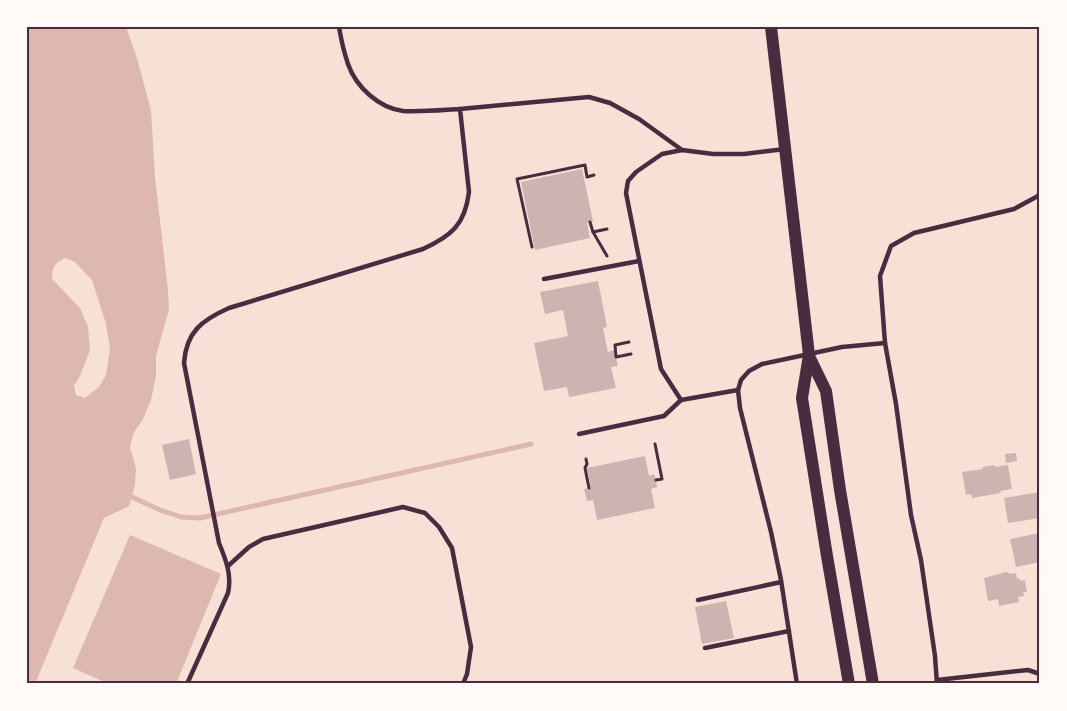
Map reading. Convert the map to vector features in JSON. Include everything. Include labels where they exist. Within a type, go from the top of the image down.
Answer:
[{"type":"main road","points":[[771,27],[809,354],[802,398],[849,684]]},
{"type":"main road","points":[[809,354],[826,391],[840,490],[873,684]]},
{"type":"lane","points":[[339,27],[348,65],[354,76],[377,101],[391,108],[402,111],[460,109],[589,97],[610,103],[639,119],[682,150]]},
{"type":"lane","points":[[187,684],[230,584],[228,566],[219,543],[184,363],[185,350],[190,338],[199,325],[229,308],[423,249],[443,240],[461,219],[469,192],[460,109]]},
{"type":"lane","points":[[681,399],[661,369],[626,193],[628,181],[636,172],[662,154],[682,150],[713,154],[744,154],[785,149]]},
{"type":"lane","points":[[1040,191],[1038,196],[1014,209],[914,233],[891,246],[880,276],[885,343],[911,515],[921,560],[937,682],[1028,670],[1040,674]]},
{"type":"lane","points":[[544,279],[639,261]]},
{"type":"lane","points":[[797,684],[782,582],[740,408],[738,390],[741,380],[749,371],[762,364],[842,347],[885,343]]},
{"type":"lane","points":[[579,434],[664,416],[681,399],[738,390]]},
{"type":"lane","points":[[228,566],[249,547],[263,539],[403,507],[425,513],[439,527],[452,548],[471,647],[463,684]]},
{"type":"lane","points":[[698,600],[782,582]]},
{"type":"lane","points":[[705,648],[789,631]]},
{"type":"path","points":[[532,247],[518,179],[585,165],[587,177],[594,175]]},
{"type":"path","points":[[590,222],[593,232],[608,257]]},
{"type":"path","points":[[593,232],[608,229]]},
{"type":"path","points":[[629,342],[615,345],[616,357],[632,353]]},
{"type":"path","points":[[655,444],[662,479],[656,480]]},
{"type":"path","points":[[586,459],[588,488]]},
{"type":"shaded area","points":[[27,27],[126,27],[151,110],[155,177],[169,309],[156,356],[156,376],[151,400],[142,421],[134,432],[130,447],[136,468],[135,484],[129,506],[104,518],[35,684],[27,684]],"holes":[[[65,258],[75,262],[92,280],[106,324],[110,349],[106,375],[99,387],[85,398],[76,395],[74,386],[90,350],[88,327],[80,308],[52,279],[53,269],[58,262]]]},
{"type":"shaded area","points":[[130,535],[221,574],[176,684],[109,684],[73,668]]},
{"type":"building","points":[[582,169],[593,221],[587,223],[590,238],[535,250],[521,182]]},
{"type":"building","points":[[598,281],[607,327],[603,328],[608,352],[614,350],[618,366],[611,367],[616,388],[569,397],[567,387],[544,391],[534,343],[568,336],[563,310],[545,314],[540,292]]},
{"type":"building","points":[[189,439],[196,474],[170,480],[162,445]]},
{"type":"building","points":[[1016,453],[1017,461],[1006,463],[1005,454]]},
{"type":"building","points":[[645,456],[649,476],[654,474],[656,480],[657,487],[651,489],[655,508],[597,520],[593,500],[587,501],[584,489],[591,488],[587,468]]},
{"type":"building","points":[[995,465],[995,467],[1008,465],[1012,489],[972,498],[971,494],[966,495],[962,472]]},
{"type":"building","points":[[1040,492],[1040,518],[1008,523],[1004,498]]},
{"type":"building","points":[[1040,533],[1040,562],[1016,567],[1010,539]]},
{"type":"building","points":[[1006,572],[1016,573],[1017,579],[1025,580],[1027,592],[1023,592],[1024,596],[1018,597],[1019,602],[999,606],[998,599],[988,601],[984,578]]},
{"type":"building","points":[[726,601],[734,638],[702,644],[695,607]]},
{"type":"waterway","points":[[132,497],[181,517],[200,518],[531,444]]}]
